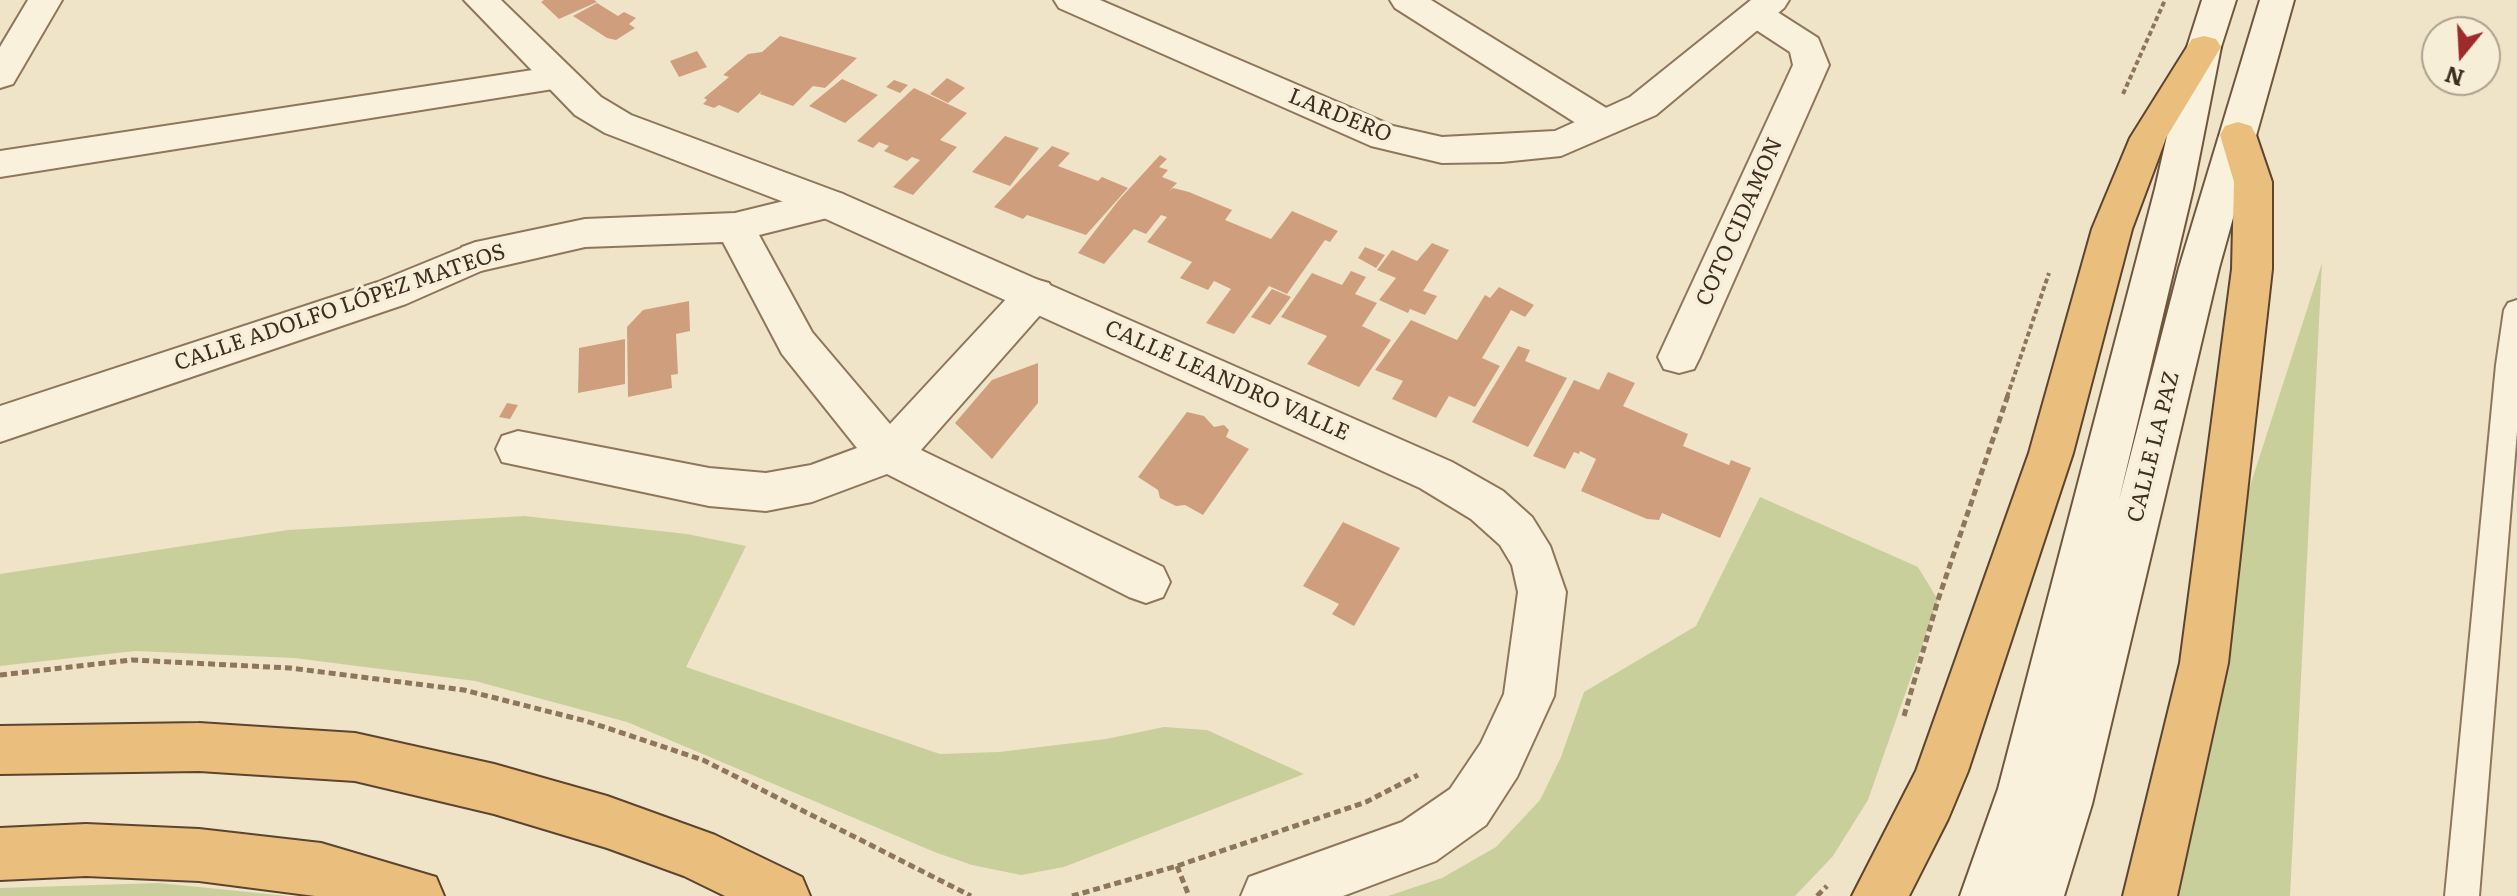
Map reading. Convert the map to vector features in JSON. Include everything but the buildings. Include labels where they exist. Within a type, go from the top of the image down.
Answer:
[{"type":"highway","points":[[1879,896],[1922,819],[1942,771],[2051,453],[2112,229],[2148,138],[2204,47]]},
{"type":"highway","points":[[2150,896],[2204,663],[2252,269],[2253,182],[2238,135]]},
{"type":"highway","points":[[0,750],[199,747],[355,757],[494,789],[607,822],[696,854],[783,896]]},
{"type":"highway","points":[[0,854],[86,850],[199,855],[321,870],[417,896]]},
{"type":"street","points":[[0,76],[45,0]]},
{"type":"street","name":"CALLE LEANDRO VALLE","points":[[481,0],[588,106],[618,124],[829,204],[1436,475],[1487,505],[1516,531],[1534,560],[1542,592],[1529,696],[1499,760],[1468,807],[1417,843],[1268,896]]},
{"type":"street","name":"LARDERO","points":[[1071,0],[1384,137],[1442,150],[1502,149],[1561,143],[1643,106],[1764,7]]},
{"type":"street","points":[[1407,0],[1603,123]]},
{"type":"street","name":"CALLE LA PAZ","points":[[2037,896],[2066,804],[2178,262],[2204,47],[2219,0]]},
{"type":"street","name":"CALLE LA PAZ","points":[[1987,896],[2024,789],[2178,262],[2238,135],[2277,0]]},
{"type":"street","name":"COTO CIDAMON","points":[[1679,357],[1811,65],[1806,46],[1764,7]]},
{"type":"street","points":[[0,164],[559,78]]},
{"type":"street","name":"CALLE ADOLFO LÓPEZ MATEOS","points":[[0,424],[392,293],[476,257],[585,233],[735,227],[829,204]]},
{"type":"street","points":[[735,227],[797,343],[889,455],[1146,582]]},
{"type":"street","points":[[518,449],[709,487],[766,492],[812,483],[889,455],[1035,294]]},
{"type":"lane","points":[[2462,896],[2517,310]]},
{"type":"path","points":[[2119,102],[2165,0]]},
{"type":"path","points":[[1902,723],[1938,600],[2052,264]]},
{"type":"path","points":[[0,675],[132,660],[290,668],[464,690],[586,721],[703,760],[971,896]]},
{"type":"path","points":[[1072,896],[1177,866],[1366,802],[1429,770]]},
{"type":"path","points":[[1177,866],[1189,896]]},
{"type":"path","points":[[1817,896],[1828,885]]},
{"type":"green space","points":[[2322,263],[2290,896],[2177,896],[2242,511]]},
{"type":"green space","points":[[1760,497],[1918,567],[1938,600],[1868,800],[1833,856],[1795,896],[1388,896],[1442,878],[1496,847],[1540,800],[1561,757],[1584,692],[1696,626]]},
{"type":"green space","points":[[524,516],[687,534],[746,546],[686,667],[940,754],[999,752],[1106,739],[1164,727],[1207,730],[1304,774],[1064,867],[1021,875],[972,865],[937,853],[627,722],[475,681],[294,658],[135,651],[0,666],[0,574],[288,530]]},
{"type":"green space","points":[[159,883],[288,896],[0,896],[0,888]]}]
